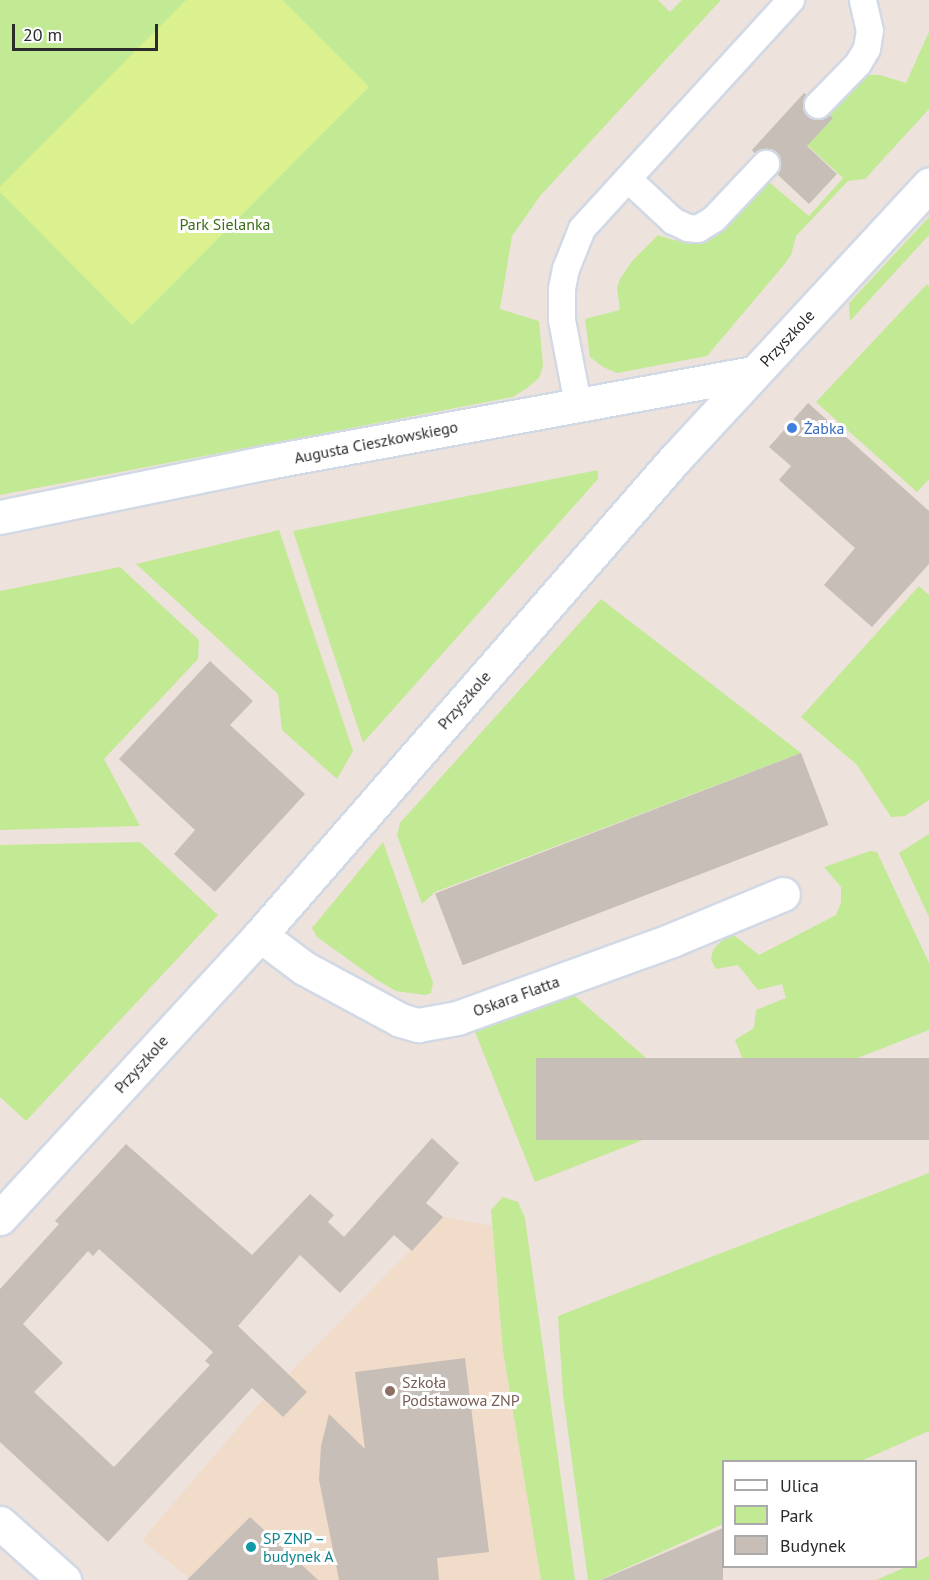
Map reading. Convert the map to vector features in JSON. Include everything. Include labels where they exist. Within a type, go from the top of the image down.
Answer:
[{"type":"street","name":"Przyszkole","points":[[0,1218],[260,935],[662,475],[929,185]]},
{"type":"street","name":"Augusta Cieszkowskiego","points":[[0,517],[268,462],[754,373]]},
{"type":"street","name":"Oskara Flatta","points":[[260,935],[304,968],[400,1020],[418,1025],[457,1018],[672,940],[783,894]]},
{"type":"street","points":[[0,1523],[64,1580]]},
{"type":"lane","points":[[578,404],[562,320],[566,270],[582,230],[791,0]]},
{"type":"lane","points":[[818,105],[858,64],[867,49],[870,31],[863,0]]},
{"type":"lane","points":[[628,179],[673,221],[688,228],[699,229],[714,219],[766,164]]},
{"type":"shaded area","name":"Szkoła Podstawowa ZNP","points":[[443,1217],[492,1226],[503,1351],[541,1580],[191,1580],[142,1540],[255,1408]]},
{"type":"green space","name":"Park Sielanka","points":[[0,0],[658,0],[670,12],[682,0],[721,0],[540,196],[512,236],[500,309],[539,321],[543,366],[539,378],[527,388],[513,397],[0,495]]},
{"type":"green space","points":[[186,0],[282,0],[369,87],[132,325],[0,192],[0,187]]},
{"type":"green space","points":[[929,32],[929,109],[865,179],[848,181],[796,236],[791,255],[783,266],[707,356],[617,373],[603,367],[590,357],[585,319],[620,310],[617,288],[620,279],[633,260],[658,235],[673,240],[696,242],[714,233],[769,182],[809,216],[843,178],[807,145],[832,119],[829,115],[858,81],[870,75],[880,75],[906,83]]},
{"type":"green space","points":[[929,217],[929,235],[850,321],[849,303]]},
{"type":"green space","points":[[927,284],[929,287],[929,479],[917,492],[816,402]]},
{"type":"green space","points":[[598,470],[598,479],[363,743],[293,531]]},
{"type":"green space","points":[[279,530],[353,751],[337,779],[282,730],[278,694],[136,564]]},
{"type":"green space","points":[[120,567],[199,640],[198,659],[104,759],[140,826],[0,830],[0,591]]},
{"type":"green space","points":[[919,586],[929,595],[929,800],[905,816],[891,817],[857,765],[801,717]]},
{"type":"green space","points":[[601,599],[801,753],[435,892],[422,904],[397,835],[400,823]]},
{"type":"green space","points":[[929,834],[929,917],[899,853]]},
{"type":"green space","points":[[140,842],[218,915],[26,1121],[0,1097],[0,845]]},
{"type":"green space","points":[[383,842],[433,983],[431,993],[425,995],[396,991],[377,980],[317,937],[312,928]]},
{"type":"green space","points":[[870,851],[877,852],[929,963],[929,1030],[758,1097],[735,1040],[754,1028],[756,1010],[786,998],[782,984],[758,990],[738,965],[716,969],[711,960],[713,950],[730,932],[759,955],[836,915],[841,902],[841,887],[824,867]]},
{"type":"green space","points":[[574,995],[653,1064],[689,1122],[535,1182],[475,1032],[551,1000]]},
{"type":"green space","points":[[929,1173],[929,1431],[863,1460],[722,1460],[722,1524],[600,1580],[588,1580],[563,1394],[558,1316]]},
{"type":"green space","points":[[503,1197],[518,1202],[525,1218],[575,1580],[541,1580],[503,1351],[491,1210]]},
{"type":"green space","points":[[929,1556],[929,1580],[876,1580],[904,1568],[917,1568],[917,1562]]},
{"type":"building","points":[[804,93],[807,95],[803,108],[808,116],[815,120],[829,115],[833,118],[807,146],[837,174],[809,204],[777,174],[781,167],[777,154],[769,149],[755,154],[752,150]]},
{"type":"building","points":[[808,403],[929,511],[929,564],[872,627],[824,585],[855,548],[779,480],[791,466],[769,447]]},
{"type":"building","points":[[210,661],[253,701],[230,725],[305,794],[215,892],[174,854],[195,830],[119,759]]},
{"type":"building","points":[[801,753],[829,825],[463,965],[435,893]]},
{"type":"building","points":[[536,1058],[929,1058],[929,1140],[536,1140]]},
{"type":"building","points":[[432,1138],[459,1163],[426,1203],[443,1217],[412,1251],[394,1235],[340,1293],[300,1255],[238,1326],[307,1392],[283,1417],[252,1388],[108,1542],[0,1442],[0,1289],[59,1224],[55,1221],[126,1144],[252,1255],[310,1194],[334,1215],[328,1222],[344,1237]],"holes":[[[99,1249],[213,1352],[205,1361],[210,1365],[114,1467],[34,1392],[63,1363],[23,1324],[88,1251],[93,1256]]]},
{"type":"building","points":[[465,1358],[489,1552],[437,1558],[439,1580],[339,1580],[319,1480],[321,1446],[329,1414],[365,1449],[355,1372]]},
{"type":"building","name":"SP ZNP – budynek A","points":[[250,1517],[318,1580],[187,1580]]},
{"type":"building","points":[[722,1528],[723,1580],[601,1580]]},
{"type":"place","name":"Żabka","points":[[792,428]]},
{"type":"place","name":"Szkoła Podstawowa ZNP","points":[[390,1391]]},
{"type":"place","name":"SP ZNP – budynek A","points":[[251,1547]]}]
